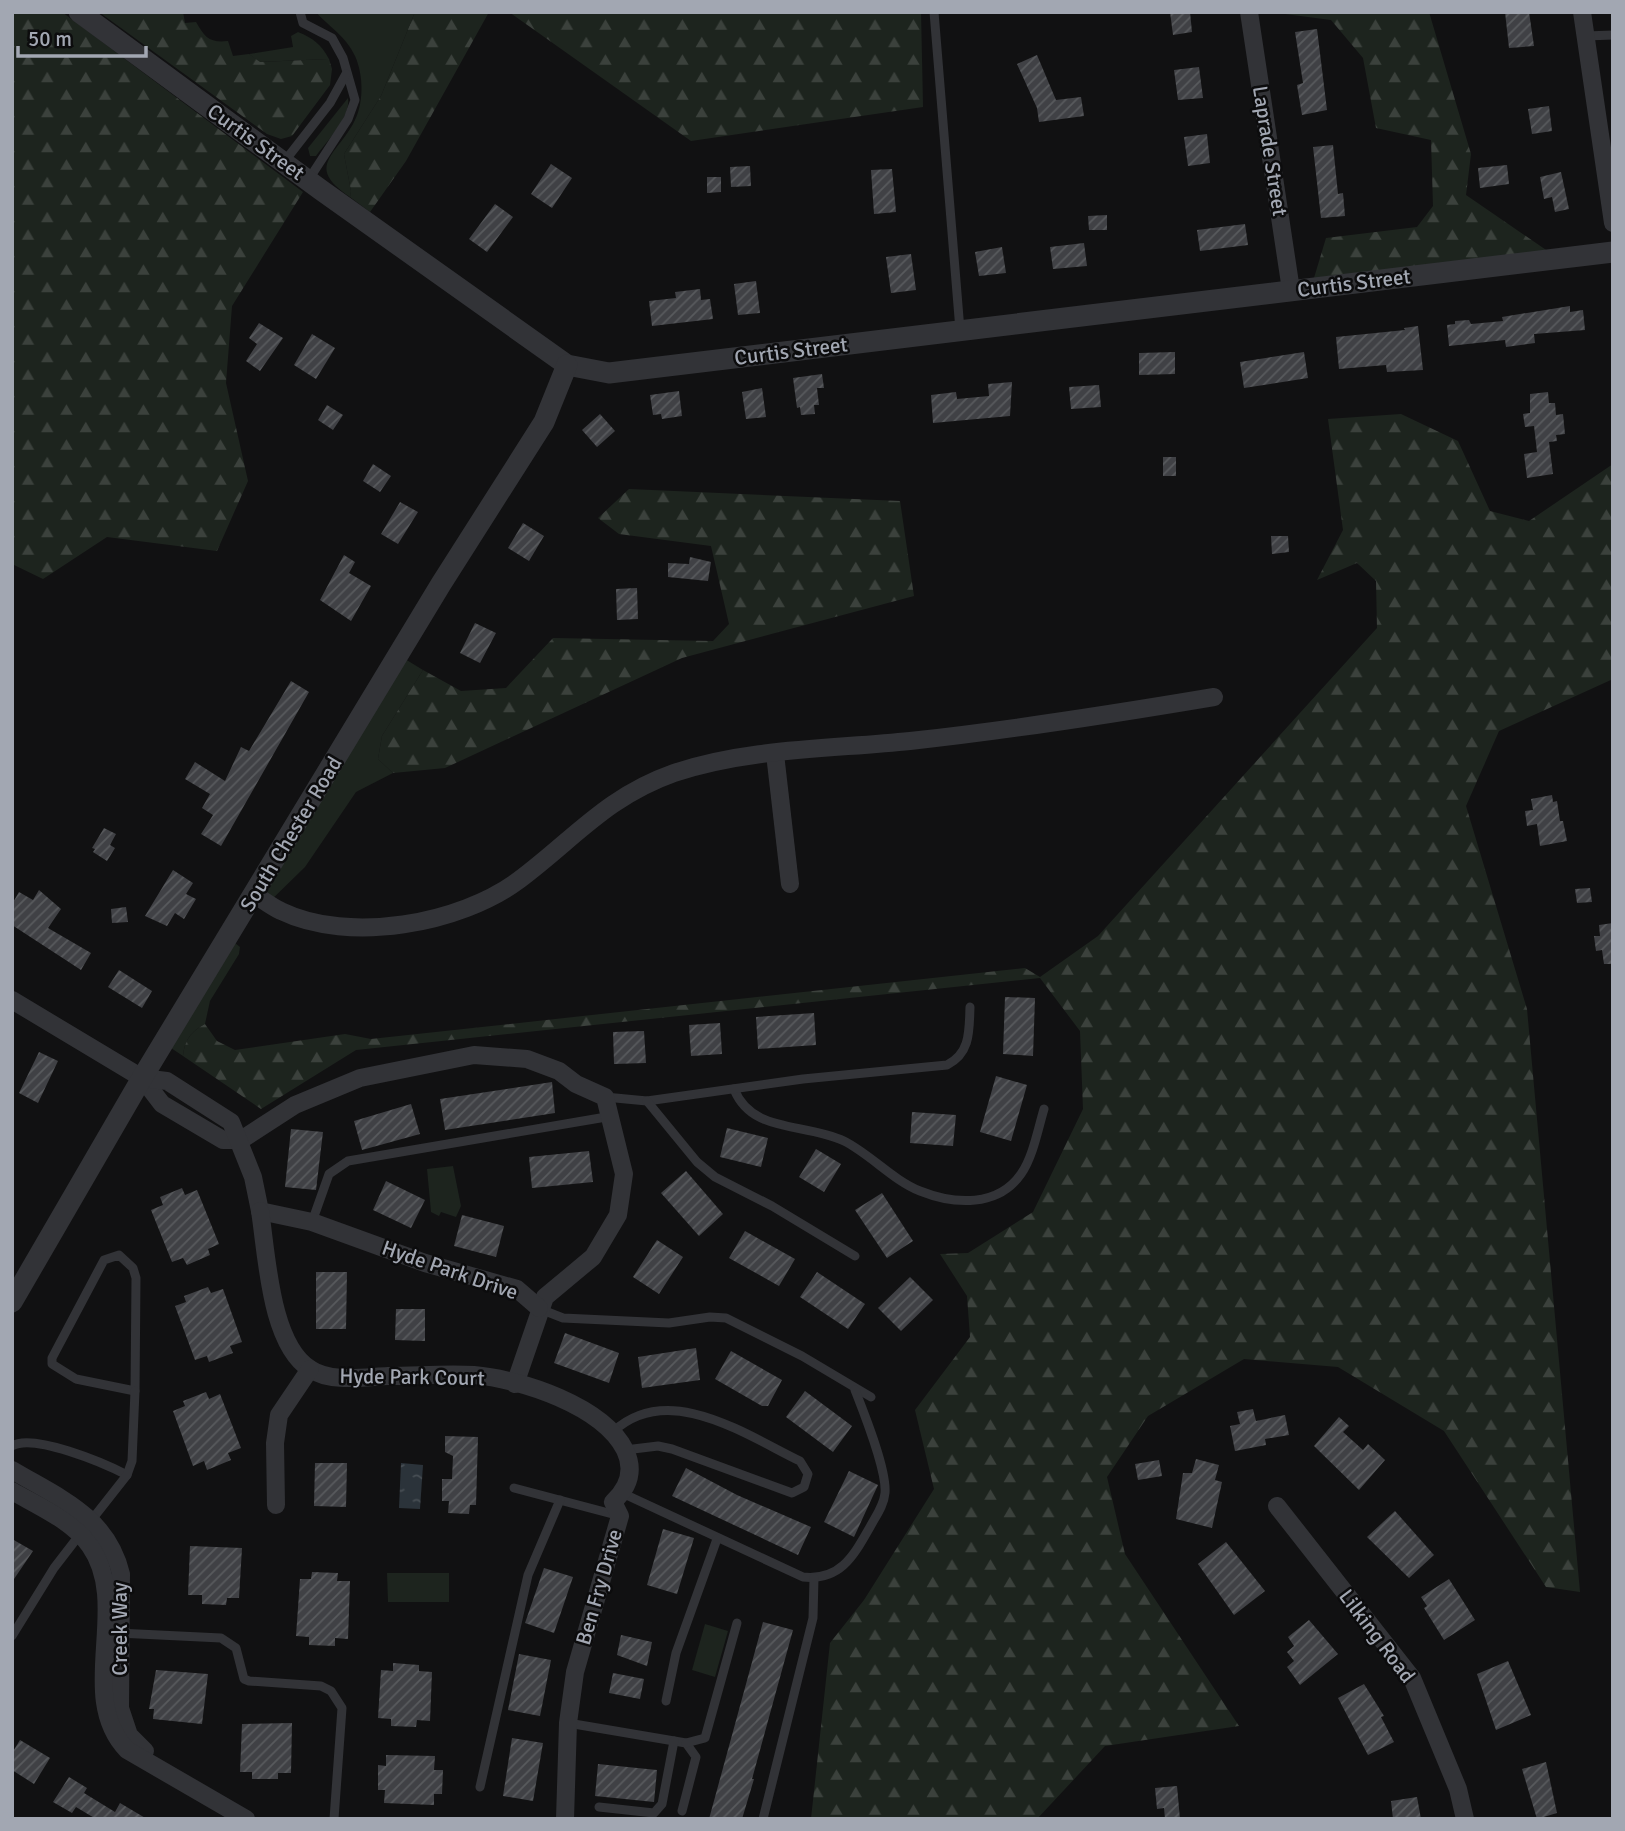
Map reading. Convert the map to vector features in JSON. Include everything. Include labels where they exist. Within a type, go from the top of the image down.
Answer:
[{"type":"street","name":"Curtis Street","points":[[79,12],[567,365],[609,373],[1613,252]]},
{"type":"street","name":"Laprade Street","points":[[1249,12],[1291,290]]},
{"type":"street","points":[[1582,12],[1613,223]]},
{"type":"street","name":"South Chester Road","points":[[12,1302],[142,1079],[441,584],[544,422],[567,365]]},
{"type":"street","points":[[254,894],[281,911],[336,925],[419,923],[477,903],[517,882],[604,807],[675,773],[721,762],[775,754],[1078,720],[1214,697]]},
{"type":"street","points":[[775,754],[790,884]]},
{"type":"street","points":[[12,1000],[142,1079],[167,1081],[231,1122],[241,1140],[260,1211]]},
{"type":"street","points":[[241,1140],[295,1105],[327,1090],[360,1078],[474,1055],[498,1054],[527,1059],[559,1071],[576,1084],[606,1097]]},
{"type":"street","name":"Hyde Park Drive","points":[[260,1211],[313,1222],[425,1263],[517,1289],[538,1308],[555,1286],[593,1256],[618,1215],[624,1174],[606,1097]]},
{"type":"street","name":"Hyde Park Court","points":[[260,1211],[279,1321],[285,1339],[300,1361],[310,1369],[335,1377],[471,1375],[515,1384]]},
{"type":"street","points":[[515,1384],[538,1308]]},
{"type":"street","name":"Hyde Park Court","points":[[276,1505],[275,1443],[279,1415],[310,1369]]},
{"type":"street","name":"Ben Fry Drive","points":[[515,1384],[578,1406],[614,1431],[625,1450],[630,1473],[622,1493],[613,1502],[620,1516],[609,1564],[586,1627],[568,1723],[565,1819]]},
{"type":"street","name":"Creek Way","points":[[12,1470],[92,1520],[107,1537],[121,1574],[113,1632]]},
{"type":"street","name":"Creek Way","points":[[12,1491],[80,1534],[99,1562],[113,1632],[122,1720],[137,1744],[175,1776],[246,1819]]},
{"type":"street","name":"Lilking Road","points":[[1276,1506],[1412,1678],[1458,1789],[1465,1819]]},
{"type":"lane","points":[[300,12],[303,23],[331,38],[344,58],[346,74],[355,100],[348,119],[308,180]]},
{"type":"lane","points":[[934,12],[960,330]]},
{"type":"lane","points":[[1586,36],[1613,35]]},
{"type":"lane","points":[[284,162],[330,103],[346,74]]},
{"type":"lane","points":[[606,1097],[647,1101],[803,1079],[947,1065],[964,1053],[970,1007]]},
{"type":"lane","points":[[734,1089],[748,1112],[760,1119],[793,1125],[842,1141],[918,1191],[955,1200],[985,1200],[1007,1191],[1023,1172],[1044,1109]]},
{"type":"lane","points":[[647,1101],[697,1162],[715,1177],[772,1206],[855,1256]]},
{"type":"lane","points":[[313,1222],[329,1174],[348,1161],[612,1116]]},
{"type":"lane","points":[[12,1636],[54,1568],[127,1475],[133,1455],[135,1391],[136,1278],[126,1259],[119,1255],[111,1256],[104,1260],[52,1357],[52,1364],[76,1379],[135,1391]]},
{"type":"lane","points":[[538,1308],[563,1318],[669,1323],[710,1317],[726,1318],[802,1356],[855,1390],[871,1397]]},
{"type":"lane","points":[[622,1493],[803,1577],[831,1575],[852,1558],[883,1505],[886,1492],[882,1464],[855,1390]]},
{"type":"lane","points":[[614,1431],[634,1417],[651,1412],[687,1412],[715,1421],[800,1461],[808,1474],[804,1487],[792,1493],[673,1449],[658,1446],[625,1450]]},
{"type":"lane","points":[[12,1447],[29,1441],[109,1466],[127,1475]]},
{"type":"lane","points":[[514,1488],[620,1516]]},
{"type":"lane","points":[[480,1787],[528,1575],[559,1500]]},
{"type":"lane","points":[[666,1701],[676,1653],[717,1539]]},
{"type":"lane","points":[[763,1819],[813,1618],[814,1578]]},
{"type":"lane","points":[[568,1723],[686,1743],[705,1738],[737,1623]]},
{"type":"lane","points":[[113,1632],[222,1638],[236,1648],[244,1679],[321,1686],[331,1691],[342,1708],[334,1819]]},
{"type":"lane","points":[[598,1807],[654,1813],[662,1804],[674,1741]]},
{"type":"lane","points":[[682,1811],[696,1757],[686,1743]]},
{"type":"green space","points":[[12,12],[62,12],[303,192],[232,306],[226,383],[248,481],[217,551],[107,537],[43,579],[12,564]]},
{"type":"green space","points":[[99,12],[183,12],[185,23],[196,22],[209,38],[228,41],[233,56],[249,54],[260,62],[329,59],[332,69],[330,85],[292,136],[281,139],[267,134]]},
{"type":"green space","points":[[316,12],[415,12],[381,96],[344,154],[350,197],[329,178],[327,169],[332,154],[357,116],[362,90],[360,72],[347,43]]},
{"type":"green space","points":[[415,12],[489,12],[406,161],[370,212],[350,197],[344,154],[381,96]]},
{"type":"green space","points":[[509,12],[921,12],[923,107],[691,141]]},
{"type":"green space","points":[[1270,12],[1429,12],[1471,154],[1466,195],[1549,252],[1314,278],[1326,238],[1417,227],[1433,206],[1431,140],[1376,128],[1363,58],[1331,20]]},
{"type":"green space","points":[[298,32],[316,42],[329,59],[259,62],[249,54],[293,47],[291,36]]},
{"type":"green space","points":[[348,98],[346,113],[337,128],[316,156],[310,156],[308,148]]},
{"type":"green space","points":[[1401,414],[1458,441],[1490,511],[1529,521],[1613,464],[1613,679],[1499,731],[1466,806],[1527,1009],[1580,1592],[1546,1587],[1444,1431],[1338,1367],[1244,1359],[1148,1416],[1107,1477],[1125,1554],[1239,1726],[1105,1746],[1037,1819],[811,1819],[830,1643],[864,1600],[934,1489],[915,1410],[970,1337],[967,1296],[940,1254],[968,1253],[1033,1212],[1083,1109],[1080,1031],[1040,978],[356,1050],[261,1109],[183,1056],[185,1045],[192,1033],[205,1024],[217,1041],[235,1050],[345,1034],[371,1039],[1025,968],[1040,977],[1098,936],[1377,628],[1376,581],[1357,563],[1317,580],[1343,530],[1328,419]]},
{"type":"green space","points":[[629,489],[900,501],[914,596],[682,658],[445,768],[393,773],[378,759],[382,736],[423,670],[461,691],[506,688],[553,638],[713,641],[729,624],[711,546],[619,534],[598,518]]},
{"type":"green space","points":[[405,659],[423,670],[382,736],[378,759],[393,773],[356,792],[305,867],[265,906],[255,906]]},
{"type":"green space","points":[[235,943],[240,947],[239,954],[210,1001],[205,1024],[190,1037],[183,1056],[171,1048]]},
{"type":"green space","points":[[453,1166],[461,1206],[456,1217],[441,1212],[439,1216],[431,1212],[427,1169]]},
{"type":"green space","points":[[387,1573],[449,1573],[449,1602],[388,1602]]},
{"type":"green space","points":[[705,1624],[728,1631],[715,1677],[692,1670]]},
{"type":"water","points":[[401,1463],[423,1465],[420,1509],[399,1508]]},
{"type":"building","points":[[1170,12],[1190,12],[1192,32],[1173,35]]},
{"type":"building","points":[[1505,12],[1529,12],[1534,46],[1509,48]]},
{"type":"building","points":[[1317,29],[1327,110],[1302,115],[1297,85],[1303,83],[1295,32]]},
{"type":"building","points":[[1037,55],[1056,100],[1081,97],[1084,116],[1039,122],[1037,108],[1017,64]]},
{"type":"building","points":[[1199,67],[1203,98],[1178,100],[1174,70]]},
{"type":"building","points":[[1549,106],[1552,131],[1532,134],[1528,109]]},
{"type":"building","points":[[1207,134],[1210,163],[1188,166],[1184,137]]},
{"type":"building","points":[[1333,145],[1338,194],[1343,193],[1345,216],[1321,218],[1313,147]]},
{"type":"building","points":[[551,164],[572,178],[552,208],[531,194]]},
{"type":"building","points":[[1507,165],[1509,184],[1480,188],[1478,168]]},
{"type":"building","points":[[750,166],[751,186],[731,187],[730,167]]},
{"type":"building","points":[[892,169],[896,212],[874,214],[871,170]]},
{"type":"building","points":[[1561,172],[1569,209],[1555,212],[1552,197],[1544,199],[1540,177]]},
{"type":"building","points":[[707,177],[721,177],[721,192],[707,193]]},
{"type":"building","points":[[495,204],[513,217],[487,252],[469,239]]},
{"type":"building","points":[[1107,215],[1107,230],[1089,230],[1088,216]]},
{"type":"building","points":[[1245,224],[1248,245],[1200,251],[1197,230]]},
{"type":"building","points":[[1084,243],[1087,266],[1053,269],[1050,247]]},
{"type":"building","points":[[1002,247],[1006,273],[979,276],[975,252]]},
{"type":"building","points":[[911,254],[916,290],[891,293],[886,257]]},
{"type":"building","points":[[756,281],[760,313],[738,315],[734,284]]},
{"type":"building","points":[[700,289],[701,300],[710,299],[713,319],[652,326],[649,301],[676,298],[675,292]]},
{"type":"building","points":[[1570,306],[1570,312],[1583,310],[1585,330],[1534,334],[1535,343],[1506,347],[1505,340],[1449,346],[1447,325],[1455,324],[1455,321],[1469,320],[1471,324],[1503,321],[1502,317]]},
{"type":"building","points":[[259,323],[283,338],[260,371],[246,361],[257,344],[249,338]]},
{"type":"building","points":[[1418,326],[1423,370],[1387,372],[1386,365],[1339,369],[1336,337],[1405,330],[1404,328]]},
{"type":"building","points":[[312,334],[335,348],[316,379],[294,365]]},
{"type":"building","points":[[1175,352],[1175,374],[1139,375],[1139,353]]},
{"type":"building","points":[[1304,352],[1308,378],[1244,388],[1240,362]]},
{"type":"building","points":[[822,374],[824,388],[817,388],[819,405],[814,405],[815,414],[801,415],[800,407],[797,408],[793,378]]},
{"type":"building","points":[[1012,382],[1010,416],[933,423],[931,395],[956,392],[957,399],[989,396],[988,384]]},
{"type":"building","points":[[1099,385],[1101,407],[1071,409],[1069,387]]},
{"type":"building","points":[[762,388],[766,417],[746,419],[742,392]]},
{"type":"building","points":[[679,391],[682,416],[662,419],[661,414],[653,415],[650,395]]},
{"type":"building","points":[[1548,392],[1549,403],[1555,403],[1556,415],[1563,414],[1565,434],[1556,435],[1557,441],[1549,442],[1553,474],[1527,478],[1524,454],[1537,452],[1534,426],[1525,427],[1523,414],[1530,413],[1530,394]]},
{"type":"building","points":[[327,405],[343,415],[333,430],[318,420]]},
{"type":"building","points":[[600,414],[615,431],[597,447],[582,430]]},
{"type":"building","points":[[1163,457],[1176,457],[1176,476],[1163,476]]},
{"type":"building","points":[[373,464],[391,476],[380,492],[363,481]]},
{"type":"building","points":[[400,502],[418,512],[398,544],[381,534]]},
{"type":"building","points":[[523,523],[544,536],[529,561],[508,548]]},
{"type":"building","points":[[1271,536],[1288,536],[1289,552],[1272,554]]},
{"type":"building","points":[[344,555],[355,562],[349,573],[371,586],[351,621],[320,600]]},
{"type":"building","points":[[690,557],[711,562],[708,581],[668,577],[668,563],[689,564]]},
{"type":"building","points":[[637,588],[638,619],[617,620],[616,589]]},
{"type":"building","points":[[475,623],[496,633],[480,663],[460,653]]},
{"type":"building","points":[[291,681],[309,692],[221,846],[201,834],[213,815],[202,808],[210,794],[185,779],[195,762],[225,781],[241,747],[249,751]]},
{"type":"building","points":[[1552,795],[1553,802],[1557,801],[1567,841],[1540,846],[1537,824],[1527,826],[1525,811],[1533,810],[1531,799]]},
{"type":"building","points":[[104,828],[116,834],[110,845],[115,848],[107,861],[93,852],[95,849],[92,848]]},
{"type":"building","points":[[173,870],[193,883],[186,894],[196,899],[184,919],[175,913],[167,926],[145,916]]},
{"type":"building","points":[[1590,888],[1592,902],[1577,903],[1575,889]]},
{"type":"building","points":[[39,890],[61,909],[48,928],[91,953],[81,970],[12,925],[12,904],[19,892],[33,900]]},
{"type":"building","points":[[126,907],[128,922],[112,923],[111,909]]},
{"type":"building","points":[[1613,923],[1613,964],[1604,964],[1602,950],[1596,951],[1594,936],[1600,936],[1599,925]]},
{"type":"building","points":[[119,970],[152,991],[142,1008],[108,987]]},
{"type":"building","points":[[1005,997],[1035,998],[1033,1056],[1003,1054]]},
{"type":"building","points":[[814,1013],[816,1045],[758,1049],[756,1017]]},
{"type":"building","points":[[720,1023],[722,1054],[691,1056],[689,1025]]},
{"type":"building","points":[[644,1031],[646,1063],[614,1064],[613,1032]]},
{"type":"building","points":[[39,1052],[58,1061],[38,1103],[19,1093]]},
{"type":"building","points":[[996,1076],[1027,1085],[1011,1141],[980,1132]]},
{"type":"building","points":[[552,1082],[555,1113],[445,1130],[440,1099]]},
{"type":"building","points":[[411,1104],[420,1134],[362,1150],[354,1121]]},
{"type":"building","points":[[912,1112],[956,1115],[953,1146],[910,1143]]},
{"type":"building","points":[[727,1128],[768,1138],[761,1167],[720,1157]]},
{"type":"building","points":[[291,1129],[323,1132],[316,1190],[285,1187]]},
{"type":"building","points":[[816,1149],[841,1164],[824,1192],[799,1177]]},
{"type":"building","points":[[589,1151],[593,1182],[532,1188],[529,1157]]},
{"type":"building","points":[[686,1171],[723,1214],[699,1236],[661,1193]]},
{"type":"building","points":[[386,1181],[425,1200],[411,1228],[373,1210]]},
{"type":"building","points":[[182,1188],[185,1195],[197,1190],[219,1244],[208,1249],[210,1255],[187,1265],[183,1258],[172,1262],[151,1210],[163,1205],[160,1197]]},
{"type":"building","points":[[882,1193],[913,1241],[887,1258],[855,1210]]},
{"type":"building","points":[[462,1215],[504,1226],[496,1257],[454,1246]]},
{"type":"building","points":[[745,1231],[795,1259],[779,1286],[729,1258]]},
{"type":"building","points":[[657,1240],[683,1257],[659,1294],[633,1277]]},
{"type":"building","points":[[316,1272],[347,1272],[346,1329],[316,1329]]},
{"type":"building","points":[[817,1272],[865,1304],[848,1329],[800,1297]]},
{"type":"building","points":[[910,1277],[933,1300],[901,1331],[878,1308]]},
{"type":"building","points":[[208,1287],[211,1293],[223,1289],[242,1342],[230,1346],[233,1353],[209,1362],[207,1356],[195,1360],[175,1306],[186,1302],[184,1296]]},
{"type":"building","points":[[396,1309],[425,1309],[425,1341],[395,1340]]},
{"type":"building","points":[[565,1333],[619,1353],[609,1383],[554,1363]]},
{"type":"building","points":[[696,1348],[700,1380],[642,1388],[638,1357]]},
{"type":"building","points":[[731,1351],[782,1380],[768,1406],[762,1406],[715,1379]]},
{"type":"building","points":[[805,1391],[852,1426],[833,1452],[786,1417]]},
{"type":"building","points":[[206,1392],[209,1399],[220,1394],[241,1448],[228,1453],[231,1460],[207,1470],[204,1461],[193,1466],[173,1411],[185,1406],[183,1401]]},
{"type":"building","points":[[1253,1409],[1256,1421],[1285,1415],[1289,1435],[1265,1439],[1266,1445],[1235,1451],[1230,1426],[1240,1424],[1237,1412]]},
{"type":"building","points":[[1339,1417],[1349,1426],[1343,1432],[1363,1450],[1368,1444],[1385,1460],[1359,1490],[1314,1446]]},
{"type":"building","points":[[445,1436],[478,1437],[476,1505],[470,1505],[469,1514],[448,1513],[449,1501],[442,1501],[442,1479],[452,1479],[453,1456],[445,1452]]},
{"type":"building","points":[[1196,1459],[1219,1465],[1215,1480],[1222,1482],[1212,1528],[1176,1519],[1183,1473],[1192,1473]]},
{"type":"building","points":[[1159,1460],[1162,1476],[1138,1480],[1135,1464]]},
{"type":"building","points":[[315,1463],[347,1463],[346,1507],[314,1506]]},
{"type":"building","points":[[686,1468],[737,1495],[811,1527],[798,1555],[672,1496]]},
{"type":"building","points":[[849,1471],[878,1485],[854,1537],[824,1522]]},
{"type":"building","points":[[1395,1511],[1434,1555],[1409,1578],[1367,1537]]},
{"type":"building","points":[[663,1529],[694,1538],[677,1594],[647,1585]]},
{"type":"building","points":[[12,1539],[33,1551],[12,1582]]},
{"type":"building","points":[[1226,1542],[1265,1591],[1234,1615],[1198,1564]]},
{"type":"building","points":[[190,1546],[242,1548],[239,1598],[227,1598],[226,1605],[202,1604],[202,1595],[188,1595]]},
{"type":"building","points":[[544,1568],[573,1577],[554,1633],[525,1623]]},
{"type":"building","points":[[312,1572],[338,1573],[337,1581],[350,1581],[348,1639],[335,1638],[335,1646],[309,1645],[309,1637],[296,1636],[300,1579],[311,1579]]},
{"type":"building","points":[[1449,1579],[1475,1620],[1444,1640],[1424,1608],[1427,1606],[1421,1597]]},
{"type":"building","points":[[1309,1620],[1338,1654],[1300,1685],[1287,1667],[1294,1661],[1287,1652],[1294,1646],[1288,1637]]},
{"type":"building","points":[[763,1622],[793,1630],[754,1779],[742,1819],[709,1819]]},
{"type":"building","points":[[621,1635],[652,1642],[647,1666],[617,1655]]},
{"type":"building","points":[[519,1654],[551,1660],[540,1716],[508,1710]]},
{"type":"building","points":[[1508,1661],[1531,1715],[1496,1730],[1477,1674]]},
{"type":"building","points":[[393,1663],[419,1665],[419,1671],[432,1672],[430,1721],[417,1720],[416,1727],[391,1726],[391,1719],[378,1718],[381,1670],[393,1671]]},
{"type":"building","points":[[156,1670],[208,1674],[202,1724],[153,1719],[154,1709],[149,1709]]},
{"type":"building","points":[[613,1673],[644,1679],[640,1699],[609,1693]]},
{"type":"building","points":[[1364,1684],[1384,1716],[1381,1717],[1394,1742],[1368,1755],[1338,1698]]},
{"type":"building","points":[[292,1723],[291,1773],[278,1773],[278,1779],[252,1779],[252,1772],[240,1772],[242,1724]]},
{"type":"building","points":[[512,1738],[543,1743],[533,1801],[503,1796]]},
{"type":"building","points":[[20,1740],[50,1758],[34,1784],[12,1770],[12,1753]]},
{"type":"building","points":[[386,1755],[435,1756],[434,1770],[443,1770],[442,1794],[434,1794],[434,1805],[384,1803],[385,1790],[378,1790],[378,1765],[386,1766]]},
{"type":"building","points":[[1546,1762],[1557,1813],[1537,1819],[1522,1769]]},
{"type":"building","points":[[598,1764],[657,1770],[654,1802],[595,1796]]},
{"type":"building","points":[[69,1777],[87,1788],[84,1793],[115,1812],[120,1803],[147,1819],[96,1819],[76,1807],[72,1813],[53,1802]]},
{"type":"building","points":[[1177,1786],[1180,1819],[1165,1819],[1164,1808],[1157,1809],[1155,1788]]},
{"type":"building","points":[[1417,1797],[1421,1819],[1393,1819],[1391,1801]]}]
